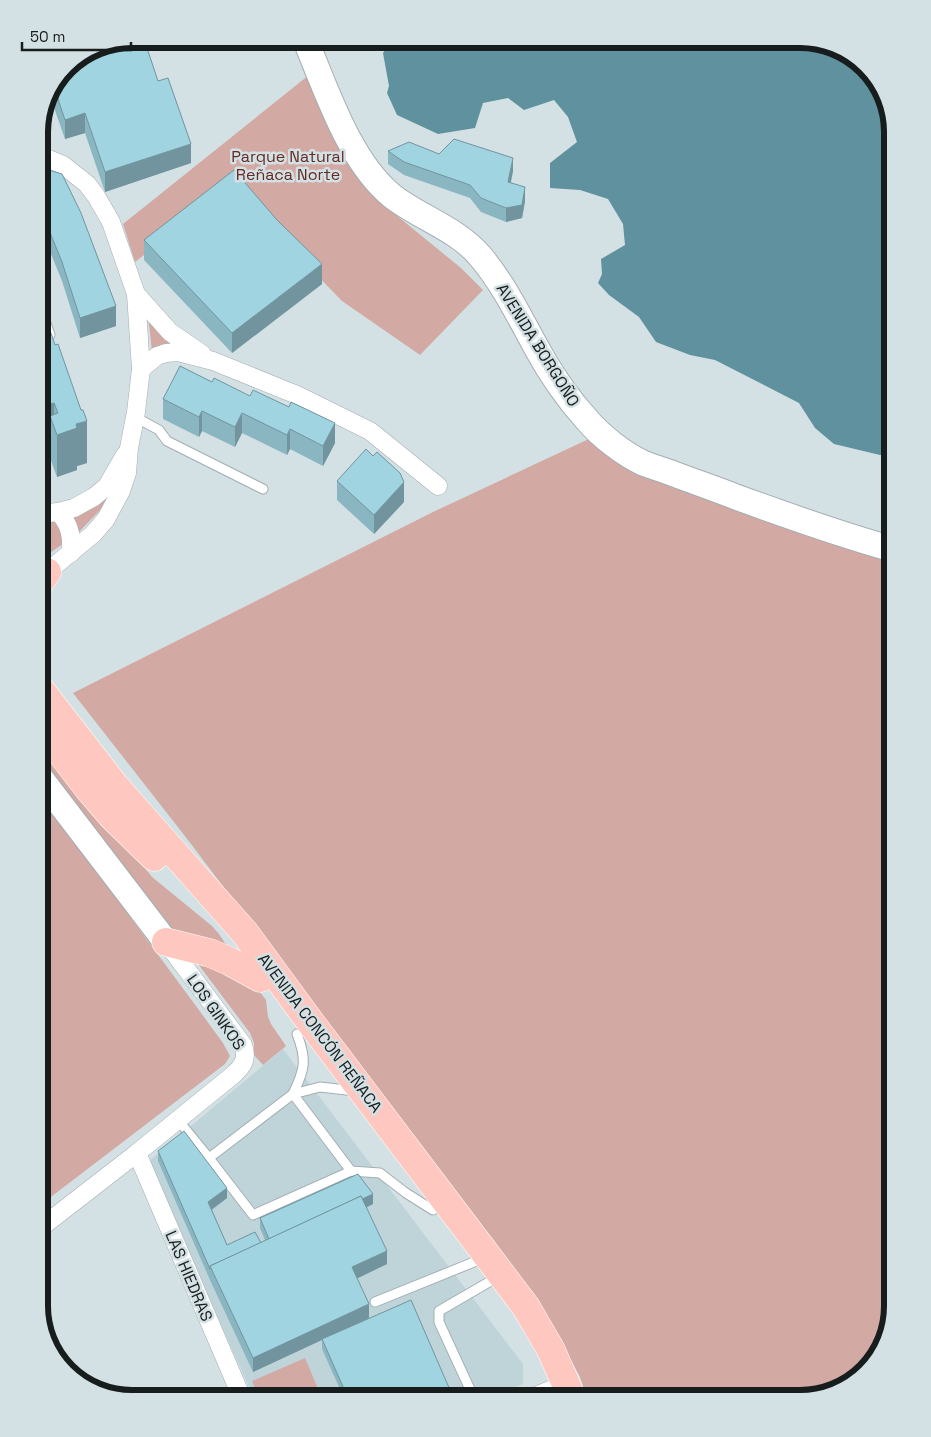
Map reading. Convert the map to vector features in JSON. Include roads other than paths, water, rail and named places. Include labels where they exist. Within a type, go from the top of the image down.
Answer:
[{"type":"main road","name":"AVENIDA BORGOÑO","points":[[309,48],[333,106],[356,152],[372,176],[391,195],[449,230],[466,242],[479,255],[511,302],[561,387],[588,421],[620,449],[643,462],[687,479],[811,524],[884,547]]},
{"type":"main road","name":"AVENIDA CONCÓN REÑACA","points":[[48,700],[115,786],[245,933],[311,1024],[351,1091],[433,1210],[482,1272],[524,1334],[549,1390]]},
{"type":"main road","name":"AVENIDA CONCÓN REÑACA","points":[[48,736],[112,816],[187,890],[225,932],[260,978],[297,1034],[351,1091],[526,1307],[551,1350],[552,1390]]},
{"type":"main road","name":"LOS GINKOS","points":[[48,788],[166,942]]},
{"type":"main road","points":[[166,942],[210,953],[230,961],[260,978]]},
{"type":"street","points":[[48,158],[69,170],[86,184],[96,196],[111,222],[136,294],[141,369],[127,473],[121,491],[106,519],[93,534],[48,570]]},
{"type":"street","points":[[136,294],[170,332],[213,361]]},
{"type":"street","points":[[141,369],[157,356],[166,353],[178,352],[213,361],[297,396],[370,430],[438,486]]},
{"type":"street","points":[[48,511],[74,508],[94,497],[108,486],[129,448]]},
{"type":"street","points":[[48,512],[64,519],[72,540],[71,553]]},
{"type":"street","name":"LOS GINKOS","points":[[48,1222],[137,1153],[242,1067],[246,1057],[243,1045],[166,942]]},
{"type":"street","name":"LAS HIEDRAS","points":[[137,1153],[238,1389]]},
{"type":"lane","points":[[135,417],[158,430],[167,441],[263,489]]},
{"type":"lane","points":[[293,1094],[304,1065],[303,1049],[297,1034]]},
{"type":"lane","points":[[209,1158],[293,1094],[320,1087],[351,1091]]},
{"type":"lane","points":[[293,1094],[351,1171]]},
{"type":"lane","points":[[178,1120],[253,1215],[351,1171],[380,1173],[406,1193],[433,1210]]},
{"type":"lane","points":[[375,1302],[482,1272]]},
{"type":"lane","points":[[470,1390],[439,1322],[439,1311],[482,1272]]},
{"type":"water","points":[[387,48],[805,48],[816,49],[837,56],[855,68],[875,94],[881,109],[884,131],[884,455],[834,444],[815,428],[799,403],[715,360],[690,355],[656,342],[639,317],[609,295],[598,283],[602,274],[601,259],[625,245],[623,224],[608,199],[580,190],[550,188],[550,163],[577,142],[568,117],[554,100],[524,110],[508,98],[483,103],[475,128],[438,134],[397,115],[387,93],[389,86],[383,53]]},
{"type":"park label","name":"Parque Natural Reñaca Norte","points":[[288,165]]}]
